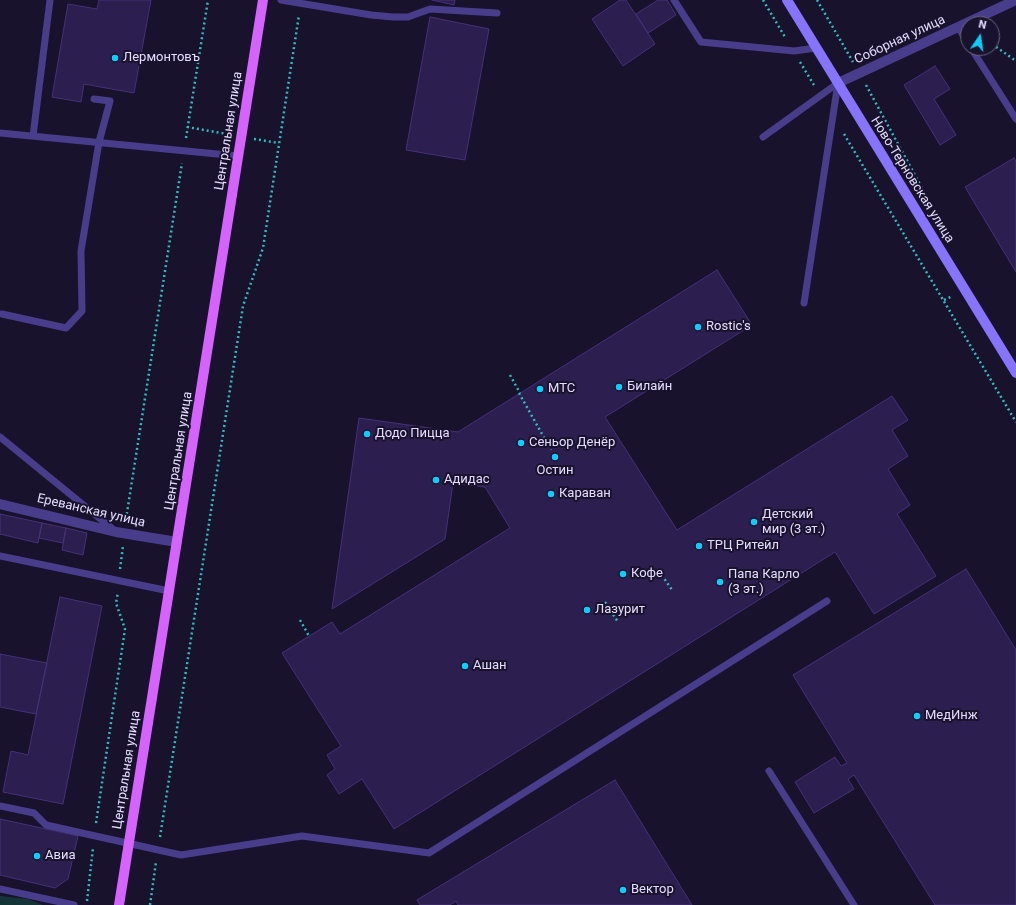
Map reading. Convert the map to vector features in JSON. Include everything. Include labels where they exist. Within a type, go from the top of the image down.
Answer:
[{"type":"main road","name":"Центральная улица","points":[[119,905],[263,0]]},
{"type":"main road","name":"Ново-Терновская улица","points":[[790,3],[816,48],[1016,373]]},
{"type":"street","name":"Соборная улица","points":[[838,83],[1016,0]]},
{"type":"street","name":"Ереванская улица","points":[[0,504],[120,533],[177,542]]},
{"type":"lane","points":[[33,136],[50,0]]},
{"type":"lane","points":[[281,0],[371,15],[393,17],[408,17],[430,9],[497,13]]},
{"type":"lane","points":[[674,0],[701,42],[794,50],[816,48]]},
{"type":"lane","points":[[976,56],[1016,120]]},
{"type":"lane","points":[[763,137],[838,83]]},
{"type":"lane","points":[[804,304],[838,83]]},
{"type":"lane","points":[[2,314],[66,328],[82,311],[81,251],[99,142],[110,101],[94,99]]},
{"type":"lane","points":[[0,133],[238,156]]},
{"type":"lane","points":[[0,437],[120,533]]},
{"type":"lane","points":[[0,556],[169,591]]},
{"type":"lane","points":[[0,806],[34,813],[46,825],[181,855],[302,836],[429,853],[827,601]]},
{"type":"lane","points":[[769,770],[854,905]]},
{"type":"lane","points":[[0,889],[74,905]]},
{"type":"path","points":[[86,905],[94,835],[125,629],[116,603],[119,580],[120,533],[208,0]]},
{"type":"path","points":[[763,0],[820,95]]},
{"type":"path","points":[[817,0],[860,73]]},
{"type":"path","points":[[150,905],[243,306],[263,248],[301,3]]},
{"type":"path","points":[[1000,50],[1016,61]]},
{"type":"path","points":[[833,116],[1016,422]]},
{"type":"path","points":[[510,375],[551,450]]},
{"type":"path","points":[[659,571],[672,590]]},
{"type":"path","points":[[605,602],[618,622]]},
{"type":"path","points":[[300,620],[309,636]]},
{"type":"green space","points":[[0,896],[28,899],[43,905],[0,905]]},
{"type":"building","points":[[99,0],[151,0],[134,93],[84,84],[81,102],[52,97],[68,4],[97,9]]},
{"type":"building","points":[[432,0],[455,0],[454,5]]},
{"type":"building","points":[[620,0],[626,0],[655,44],[623,66],[592,19]]},
{"type":"building","points":[[658,0],[667,0],[676,15],[648,33],[636,14]]},
{"type":"building","points":[[430,17],[489,29],[465,160],[406,150]]},
{"type":"building","points":[[935,66],[950,89],[934,99],[956,135],[940,145],[904,85]]},
{"type":"building","points":[[1014,158],[1016,161],[1016,272],[965,187]]},
{"type":"building","name":"ТРЦ Ритейл","points":[[717,270],[752,325],[605,417],[677,530],[892,396],[908,420],[892,430],[908,456],[888,469],[910,505],[897,514],[936,576],[874,614],[835,552],[394,829],[362,779],[339,794],[327,775],[335,769],[327,755],[341,746],[282,653],[332,622],[340,634],[510,528],[485,487],[453,483],[445,539],[332,609],[359,418],[458,432]]},
{"type":"building","points":[[0,514],[42,523],[38,543],[0,534]]},
{"type":"building","points":[[42,523],[66,528],[63,543],[39,538]]},
{"type":"building","points":[[66,528],[87,533],[83,555],[62,550]]},
{"type":"building","name":"МедИнж","points":[[966,569],[1016,650],[1016,905],[935,905],[854,775],[848,779],[854,789],[814,813],[795,782],[835,757],[841,766],[847,763],[793,675]]},
{"type":"building","points":[[60,597],[102,606],[63,804],[3,792],[11,751],[28,755]]},
{"type":"building","points":[[0,654],[47,663],[36,714],[0,707]]},
{"type":"building","points":[[615,780],[692,905],[458,905],[456,901],[450,905],[420,905],[417,900]]},
{"type":"building","name":"Авиа","points":[[0,819],[78,836],[68,879],[55,888],[0,875]]},
{"type":"place","name":"Лермонтовъ","points":[[115,58]]},
{"type":"place","name":"Rostic's","points":[[698,327]]},
{"type":"place","name":"Билайн","points":[[619,387]]},
{"type":"place","name":"МТС","points":[[540,389]]},
{"type":"place","name":"Додо Пицца","points":[[367,434]]},
{"type":"place","name":"Сеньор Денёр","points":[[521,443]]},
{"type":"place","name":"Остин","points":[[555,457]]},
{"type":"place","name":"Адидас","points":[[436,480]]},
{"type":"place","name":"Караван","points":[[551,494]]},
{"type":"place","name":"Детский мир (3 эт.)","points":[[754,522]]},
{"type":"place","name":"ТРЦ Ритейл","points":[[699,546]]},
{"type":"place","name":"Кофе","points":[[623,574]]},
{"type":"place","name":"Папа Карло (3 эт.)","points":[[720,582]]},
{"type":"place","name":"Лазурит","points":[[587,610]]},
{"type":"place","name":"Ашан","points":[[465,666]]},
{"type":"place","name":"МедИнж","points":[[917,716]]},
{"type":"place","name":"Авиа","points":[[37,856]]},
{"type":"place","name":"Вектор","points":[[623,890]]}]
